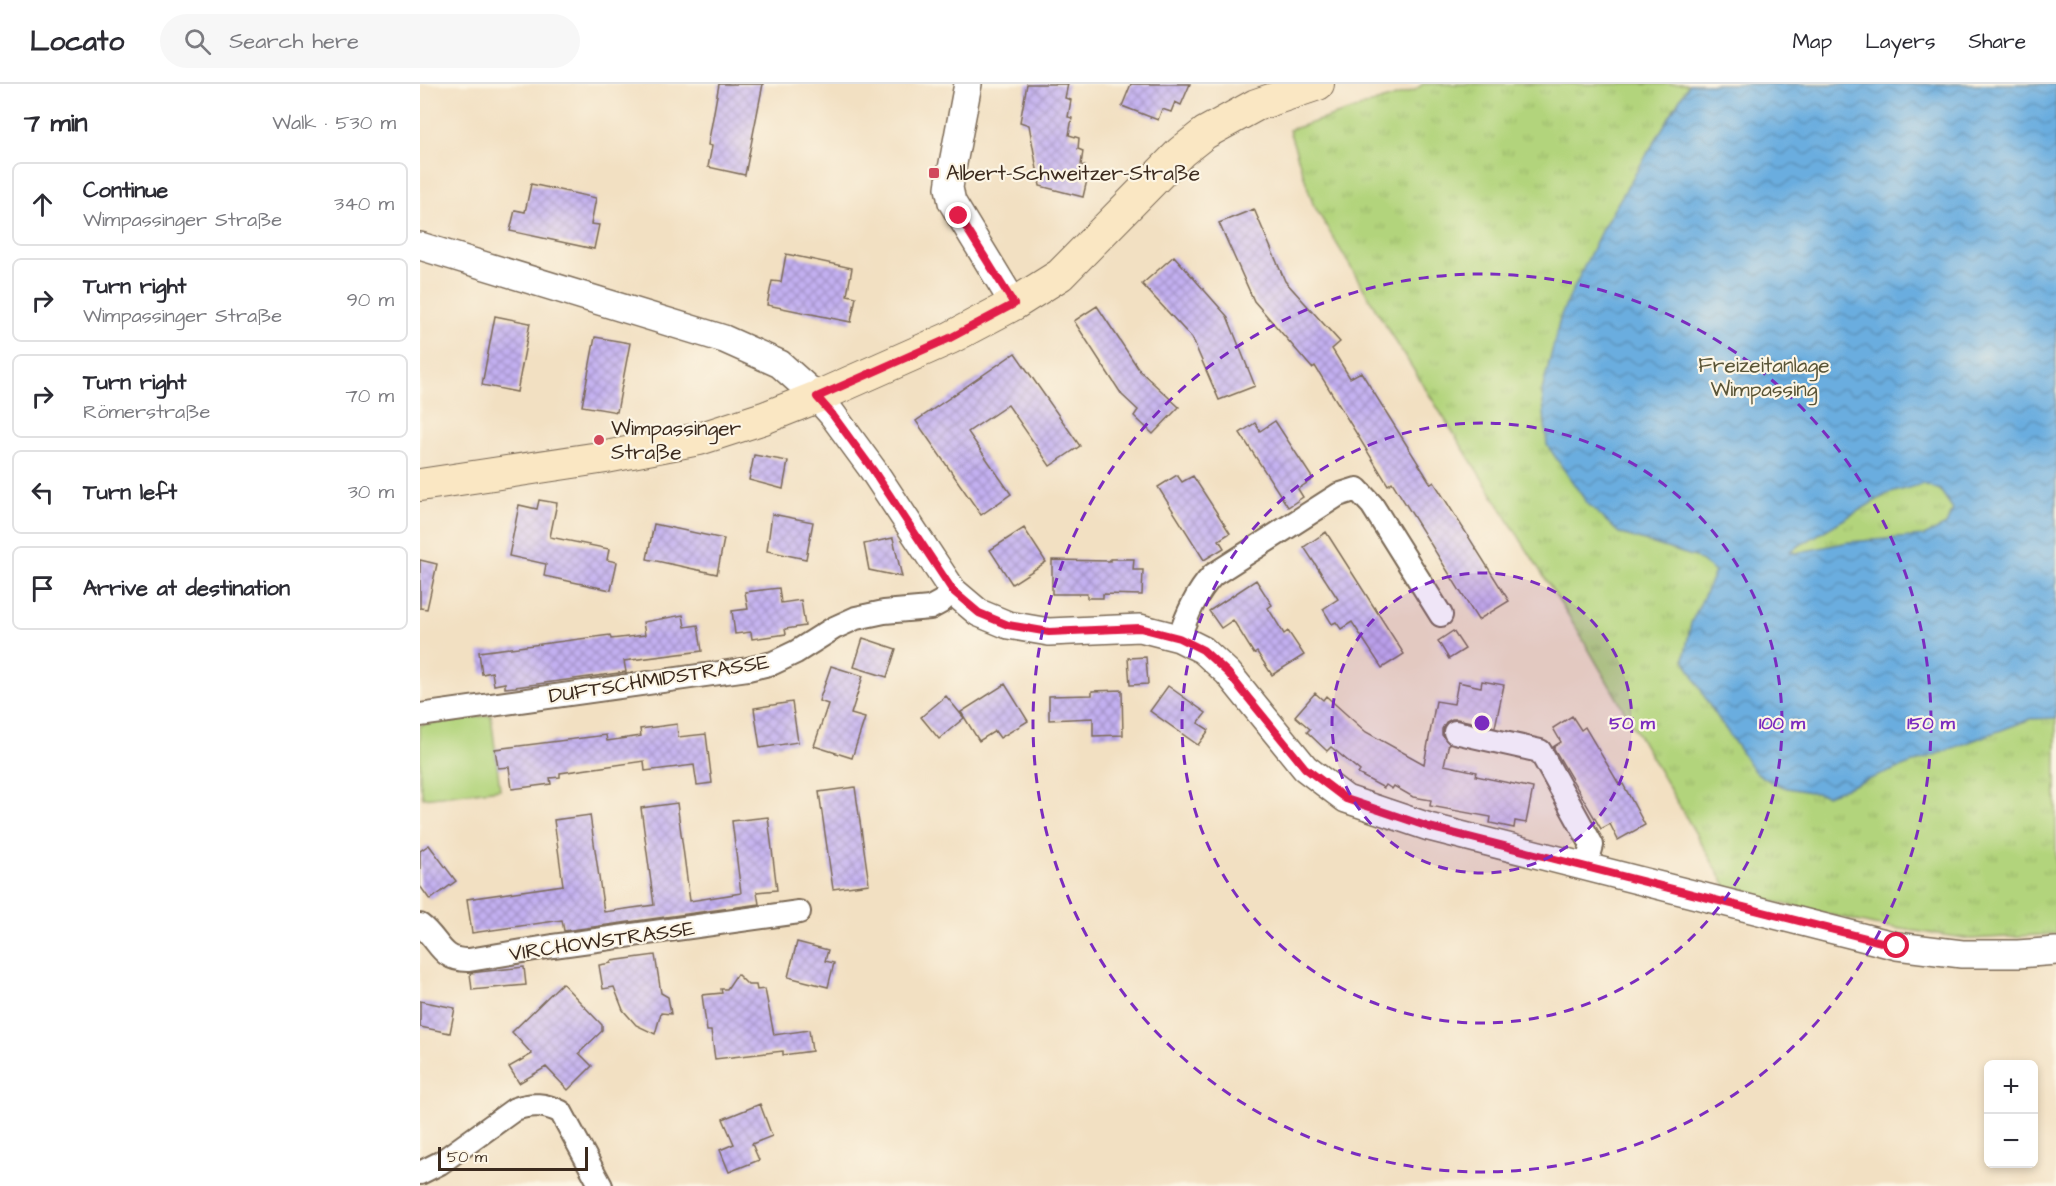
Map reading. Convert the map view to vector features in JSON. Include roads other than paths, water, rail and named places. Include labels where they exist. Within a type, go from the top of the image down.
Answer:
[{"type":"main road","points":[[420,485],[606,457],[689,441],[764,418],[950,338],[1014,304],[1060,276],[1181,152],[1205,133],[1256,105],[1318,84]]},
{"type":"street","points":[[968,84],[949,188],[952,202],[1014,304]]},
{"type":"street","points":[[420,246],[724,339],[780,364],[817,397],[832,414],[873,470],[953,591],[979,613],[1008,625],[1049,632],[1140,628],[1179,638],[1203,650],[1228,673],[1305,768],[1346,799],[1429,827],[1897,946],[1962,954],[2056,951]]},
{"type":"street","points":[[1179,638],[1195,599],[1213,575],[1338,495],[1357,489],[1372,505],[1441,615]]},
{"type":"street","name":"DUFTSCHMIDSTRASSE","points":[[420,715],[748,669],[773,663],[856,618],[884,612],[930,608],[953,591]]},
{"type":"street","points":[[1455,732],[1540,751],[1592,845],[1586,867]]},
{"type":"street","name":"VIRCHOWSTRASSE","points":[[420,925],[449,957],[458,961],[799,912]]},
{"type":"street","points":[[420,1173],[440,1163],[515,1109],[527,1105],[538,1105],[549,1106],[561,1112],[601,1186]]},
{"type":"water","name":"Freizeitanlage Wimpassing","points":[[1689,84],[2056,84],[2056,718],[2031,719],[1827,795],[1787,788],[1771,782],[1754,771],[1708,703],[1684,659],[1691,623],[1715,572],[1695,557],[1619,533],[1587,503],[1547,445],[1542,391],[1561,315],[1602,229]],"holes":[[[1923,484],[1940,490],[1953,509],[1946,525],[1924,536],[1849,542],[1795,553],[1790,551],[1887,494]]]},
{"type":"place","name":"Albert-Schweitzer-Straße","points":[[934,173]]},
{"type":"place","name":"Wimpassinger Straße","points":[[599,440]]}]
